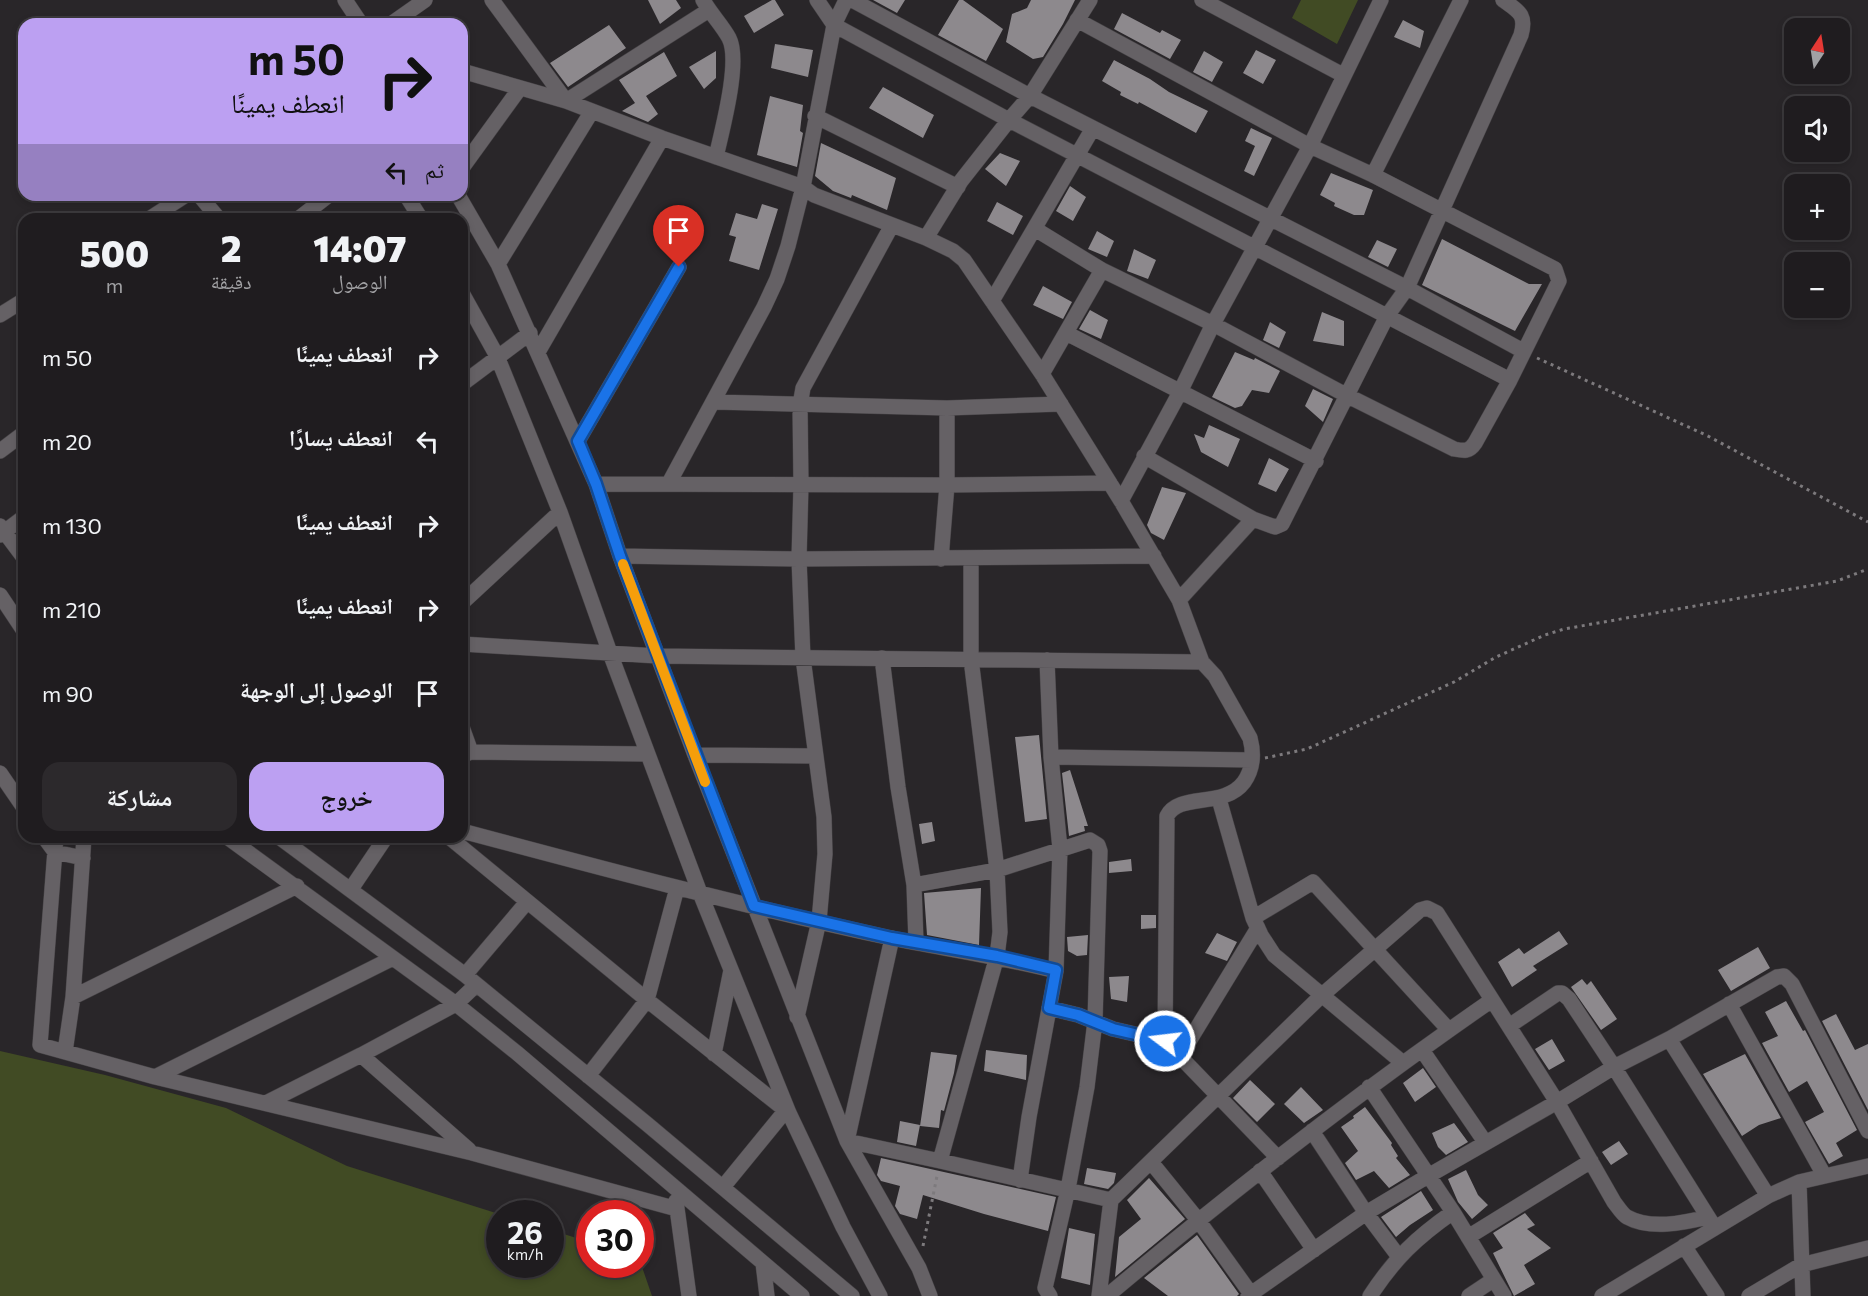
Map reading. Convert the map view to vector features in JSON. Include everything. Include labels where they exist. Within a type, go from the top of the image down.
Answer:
[{"type":"street","points":[[345,0],[357,18]]},
{"type":"street","points":[[400,18],[425,0]]},
{"type":"street","points":[[492,0],[566,101]]},
{"type":"street","points":[[816,0],[834,25],[1009,120],[1510,380]]},
{"type":"street","points":[[669,483],[714,402],[777,279],[803,187],[834,25],[846,0]]},
{"type":"street","points":[[852,0],[1030,96],[1407,288],[1523,351]]},
{"type":"street","points":[[926,238],[958,187],[1030,96],[1090,0]]},
{"type":"street","points":[[1202,0],[1343,75]]},
{"type":"street","points":[[1121,501],[1180,392],[1213,324],[1310,146],[1381,0]]},
{"type":"street","points":[[1373,175],[1461,0]]},
{"type":"street","points":[[1144,456],[1253,519],[1275,527],[1282,524],[1316,461],[1387,316],[1407,288],[1521,35],[1524,25],[1519,11],[1503,0]]},
{"type":"street","points":[[566,101],[706,5],[729,38],[734,52],[733,70],[716,157]]},
{"type":"street","points":[[1035,230],[1102,270],[1213,324],[1454,449],[1464,451],[1475,443],[1510,380],[1559,281],[1556,269],[1373,175],[1310,146],[1077,20]]},
{"type":"street","points":[[468,73],[566,101],[662,138],[803,187],[814,195],[926,238],[964,260],[1042,374],[1154,556],[1179,600],[1202,662],[1215,676],[1250,738],[1253,748],[1248,776],[1234,793],[1218,799],[1178,805],[1170,809],[1167,816],[1165,1041]]},
{"type":"street","points":[[468,160],[520,88]]},
{"type":"street","points":[[498,264],[592,111]]},
{"type":"street","points":[[815,116],[958,187]]},
{"type":"street","points":[[992,302],[1093,128]]},
{"type":"street","points":[[538,352],[662,138]]},
{"type":"street","points":[[158,213],[177,201]]},
{"type":"street","points":[[204,201],[214,213]]},
{"type":"street","points":[[306,213],[321,201]]},
{"type":"street","points":[[461,201],[498,264],[596,484],[657,656],[847,1141],[919,1268],[930,1296]]},
{"type":"street","points":[[797,1017],[819,921],[825,854],[824,817],[803,658],[799,559],[800,405],[803,388],[892,225]]},
{"type":"street","points":[[578,441],[679,267]]},
{"type":"street","points":[[1042,374],[1102,270]]},
{"type":"street","points":[[0,315],[18,304]]},
{"type":"street","points":[[468,304],[497,356],[560,512],[647,754],[787,1112],[843,1227],[880,1296]]},
{"type":"street","points":[[468,379],[530,333]]},
{"type":"street","points":[[1066,333],[1316,461]]},
{"type":"street","points":[[714,402],[947,408],[1061,404]]},
{"type":"street","points":[[941,559],[946,485],[947,408]]},
{"type":"street","points":[[0,451],[18,438]]},
{"type":"street","points":[[596,484],[1110,483]]},
{"type":"street","points":[[468,597],[560,512]]},
{"type":"street","points":[[1179,600],[1253,519]]},
{"type":"street","points":[[18,521],[1,531],[18,551]]},
{"type":"street","points":[[620,556],[799,559],[1154,556]]},
{"type":"street","points":[[940,1161],[997,956],[1000,932],[997,870],[971,659],[971,559]]},
{"type":"street","points":[[0,595],[18,622]]},
{"type":"street","points":[[468,644],[657,656],[1202,662]]},
{"type":"street","points":[[882,658],[898,787],[914,885],[916,942]]},
{"type":"street","points":[[1020,1180],[1056,970],[1060,849],[1051,757],[1047,660]]},
{"type":"street","points":[[468,754],[647,754]]},
{"type":"street","points":[[695,755],[815,756]]},
{"type":"street","points":[[1051,757],[1252,760]]},
{"type":"street","points":[[0,772],[18,798]]},
{"type":"street","points":[[1218,799],[1255,923],[1274,955],[1403,1063]]},
{"type":"street","points":[[468,833],[754,906],[892,938],[997,956],[1056,970]]},
{"type":"street","points":[[914,885],[997,870],[1090,840],[1098,844],[1100,851],[1095,1021],[1087,1087],[1046,1288],[1050,1296]]},
{"type":"street","points":[[65,1052],[73,997],[84,843]]},
{"type":"street","points":[[235,843],[297,886],[456,1004],[564,1091],[802,1296]]},
{"type":"street","points":[[287,843],[471,980],[852,1296]]},
{"type":"street","points":[[351,889],[382,843]]},
{"type":"street","points":[[456,843],[787,1112]]},
{"type":"street","points":[[83,858],[55,845],[40,1045],[155,1077],[472,1153],[678,1209]]},
{"type":"street","points":[[1180,1056],[1255,923],[1313,882],[1449,1030]]},
{"type":"street","points":[[73,997],[297,886]]},
{"type":"street","points":[[588,1076],[647,1000],[677,888]]},
{"type":"street","points":[[266,1103],[456,1004],[527,902]]},
{"type":"street","points":[[1099,1296],[1111,1200],[1322,996],[1420,909],[1427,908],[1437,913],[1557,1102],[1624,1216],[1643,1223],[1712,1223]]},
{"type":"street","points":[[847,1141],[892,938]]},
{"type":"street","points":[[155,1077],[393,958]]},
{"type":"street","points":[[714,1054],[731,970]]},
{"type":"street","points":[[1151,1162],[1198,1220],[1250,1295],[1366,1213],[1614,1067],[1669,1039],[1777,977],[1784,976],[1868,1131]]},
{"type":"street","points":[[1509,1026],[1558,993],[1562,993],[1569,999],[1712,1223]]},
{"type":"street","points":[[1107,1296],[1198,1220],[1369,1087],[1492,1000]]},
{"type":"street","points":[[1729,1004],[1824,1175]]},
{"type":"street","points":[[1049,1008],[1095,1021],[1113,1029],[1165,1041],[1278,1158]]},
{"type":"street","points":[[1669,1039],[1768,1196]]},
{"type":"street","points":[[1422,1050],[1485,1142]]},
{"type":"street","points":[[361,1055],[472,1153]]},
{"type":"street","points":[[1369,1087],[1453,1212],[1504,1296]]},
{"type":"street","points":[[723,1187],[787,1112]]},
{"type":"street","points":[[1312,1131],[1366,1213],[1399,1257]]},
{"type":"street","points":[[847,1141],[1111,1200]]},
{"type":"street","points":[[1468,1237],[1591,1161]]},
{"type":"street","points":[[1602,1296],[1684,1246],[1712,1223],[1799,1182],[1868,1166]]},
{"type":"street","points":[[1260,1172],[1314,1250]]},
{"type":"street","points":[[1799,1182],[1803,1296]]},
{"type":"street","points":[[674,1187],[689,1296]]},
{"type":"street","points":[[1370,1296],[1399,1257],[1420,1235],[1453,1212]]},
{"type":"street","points":[[1684,1246],[1717,1296]]},
{"type":"street","points":[[1749,1296],[1801,1264],[1868,1248]]},
{"type":"street","points":[[763,1263],[766,1296]]},
{"type":"street","points":[[1469,1296],[1493,1280]]},
{"type":"path","points":[[1523,351],[1706,435],[1868,522]]},
{"type":"path","points":[[1252,760],[1306,748],[1454,682],[1496,657],[1564,629],[1837,581],[1868,569]]},
{"type":"path","points":[[919,1268],[940,1161]]},
{"type":"green space","points":[[1301,0],[1358,0],[1337,44],[1292,18]]},
{"type":"green space","points":[[0,1051],[105,1075],[226,1108],[347,1166],[486,1210],[486,1278],[564,1278],[564,1234],[576,1238],[576,1278],[646,1278],[652,1296],[0,1296]]},
{"type":"building","points":[[648,0],[676,0],[681,8],[660,24]]},
{"type":"building","points":[[775,0],[784,15],[754,33],[744,16]]},
{"type":"building","points":[[873,0],[905,0],[897,13]]},
{"type":"building","points":[[959,0],[963,0],[1003,29],[986,61],[938,35]]},
{"type":"building","points":[[1031,0],[1075,0],[1043,57],[1033,59],[1006,42],[1012,14],[1027,8]]},
{"type":"building","points":[[1122,13],[1160,33],[1162,30],[1181,40],[1170,59],[1114,29]]},
{"type":"building","points":[[1403,20],[1424,31],[1420,48],[1394,37]]},
{"type":"building","points":[[609,25],[626,48],[568,87],[550,63]]},
{"type":"building","points":[[775,44],[813,50],[808,77],[771,68]]},
{"type":"building","points":[[1256,50],[1276,60],[1263,84],[1243,73]]},
{"type":"building","points":[[716,51],[716,78],[704,89],[689,67]]},
{"type":"building","points":[[1204,51],[1223,62],[1212,82],[1193,72]]},
{"type":"building","points":[[664,52],[677,76],[646,96],[658,114],[648,122],[622,111],[635,103],[619,80]]},
{"type":"building","points":[[1114,60],[1169,92],[1208,111],[1196,133],[1139,102],[1138,104],[1120,95],[1121,92],[1102,81]]},
{"type":"building","points":[[883,87],[934,115],[923,138],[869,108]]},
{"type":"building","points":[[770,96],[803,105],[800,131],[803,133],[797,167],[757,155]]},
{"type":"building","points":[[1251,128],[1272,138],[1254,176],[1244,171],[1255,146],[1245,141]]},
{"type":"building","points":[[821,143],[896,178],[887,210],[852,195],[851,198],[833,191],[815,176]]},
{"type":"building","points":[[1000,153],[1020,161],[1006,186],[985,169]]},
{"type":"building","points":[[1331,173],[1373,190],[1364,215],[1354,215],[1334,206],[1335,203],[1320,195]]},
{"type":"building","points":[[1070,186],[1086,197],[1073,221],[1056,211]]},
{"type":"building","points":[[997,202],[1023,216],[1013,235],[987,221]]},
{"type":"building","points":[[762,204],[778,209],[759,270],[729,261],[736,237],[729,235],[736,213],[757,219]]},
{"type":"building","points":[[1097,231],[1114,241],[1107,257],[1088,249]]},
{"type":"building","points":[[1442,239],[1529,284],[1542,284],[1515,331],[1422,285]]},
{"type":"building","points":[[1377,240],[1397,249],[1388,267],[1368,257]]},
{"type":"building","points":[[1134,249],[1156,260],[1148,279],[1127,271]]},
{"type":"building","points":[[1043,286],[1072,302],[1063,319],[1033,305]]},
{"type":"building","points":[[1090,310],[1108,320],[1101,339],[1079,329]]},
{"type":"building","points":[[1322,312],[1344,321],[1344,346],[1313,341]]},
{"type":"building","points":[[1270,322],[1286,332],[1279,348],[1263,340]]},
{"type":"building","points":[[1235,352],[1254,360],[1255,358],[1280,371],[1269,393],[1252,390],[1242,406],[1235,408],[1212,397]]},
{"type":"building","points":[[1313,389],[1333,399],[1323,422],[1305,406]]},
{"type":"building","points":[[1209,425],[1240,439],[1228,467],[1201,452],[1194,434],[1204,438]]},
{"type":"building","points":[[1269,458],[1289,469],[1276,492],[1258,484]]},
{"type":"building","points":[[1162,487],[1186,493],[1164,540],[1151,533],[1147,525]]},
{"type":"building","points":[[1039,735],[1047,819],[1025,822],[1015,737]]},
{"type":"building","points":[[1070,770],[1088,826],[1084,826],[1085,831],[1069,836],[1062,773]]},
{"type":"building","points":[[932,822],[935,841],[922,844],[919,824]]},
{"type":"building","points":[[1131,859],[1132,871],[1109,873],[1109,862]]},
{"type":"building","points":[[981,888],[979,945],[927,935],[924,893]]},
{"type":"building","points":[[1141,915],[1156,915],[1156,928],[1141,929]]},
{"type":"building","points":[[1559,931],[1568,944],[1533,966],[1537,970],[1512,987],[1498,962],[1519,948],[1524,954]]},
{"type":"building","points":[[1217,933],[1237,942],[1227,961],[1205,953]]},
{"type":"building","points":[[1088,935],[1087,955],[1077,956],[1068,951],[1067,937]]},
{"type":"building","points":[[1758,947],[1770,968],[1731,991],[1718,970]]},
{"type":"building","points":[[1129,976],[1127,1002],[1111,999],[1109,977]]},
{"type":"building","points":[[1582,979],[1587,985],[1591,981],[1617,1019],[1601,1030],[1571,987]]},
{"type":"building","points":[[1786,1001],[1803,1031],[1805,1030],[1857,1130],[1836,1143],[1843,1156],[1829,1164],[1805,1122],[1824,1112],[1807,1081],[1789,1092],[1762,1043],[1778,1036],[1765,1012]]},
{"type":"building","points":[[1836,1014],[1855,1050],[1868,1044],[1868,1110],[1822,1021]]},
{"type":"building","points":[[1552,1039],[1565,1061],[1549,1070],[1535,1049]]},
{"type":"building","points":[[986,1050],[1027,1055],[1026,1080],[984,1071]]},
{"type":"building","points":[[931,1052],[957,1055],[944,1111],[941,1110],[939,1128],[920,1126]]},
{"type":"building","points":[[1745,1054],[1781,1118],[1759,1125],[1742,1136],[1703,1074]]},
{"type":"building","points":[[1423,1068],[1436,1087],[1415,1102],[1403,1083]]},
{"type":"building","points":[[1250,1080],[1275,1104],[1257,1122],[1233,1098]]},
{"type":"building","points":[[1301,1087],[1323,1110],[1304,1123],[1284,1104]]},
{"type":"building","points":[[1365,1107],[1392,1143],[1398,1156],[1396,1158],[1410,1175],[1389,1188],[1374,1171],[1356,1180],[1345,1163],[1358,1151],[1341,1127]]},
{"type":"building","points":[[900,1121],[920,1125],[916,1146],[897,1142]]},
{"type":"building","points":[[1454,1123],[1468,1142],[1446,1155],[1438,1147],[1432,1133]]},
{"type":"building","points":[[1619,1141],[1628,1154],[1611,1165],[1602,1152]]},
{"type":"building","points":[[881,1158],[1056,1197],[1048,1231],[923,1195],[917,1219],[900,1214],[895,1206],[900,1186],[881,1181],[877,1175]]},
{"type":"building","points":[[1087,1168],[1116,1173],[1114,1183],[1108,1189],[1084,1184]]},
{"type":"building","points":[[1466,1170],[1478,1195],[1488,1205],[1472,1219],[1458,1202],[1448,1179]]},
{"type":"building","points":[[1149,1178],[1185,1219],[1115,1277],[1119,1237],[1141,1219],[1127,1200]]},
{"type":"building","points":[[1421,1191],[1433,1210],[1396,1237],[1381,1217]]},
{"type":"building","points":[[1525,1213],[1535,1225],[1527,1229],[1551,1248],[1524,1265],[1535,1284],[1514,1296],[1493,1253],[1503,1248],[1493,1233]]},
{"type":"building","points":[[1069,1228],[1095,1234],[1090,1285],[1061,1278]]},
{"type":"building","points":[[1197,1235],[1239,1294],[1237,1296],[1168,1296],[1144,1278]]},
{"type":"slow traffic","points":[[623,564],[705,782]]},
{"type":"route","points":[[679,267],[578,441],[754,906],[892,938],[997,956],[1056,970],[1049,1008],[1078,1015],[1113,1029],[1165,1041]]}]
